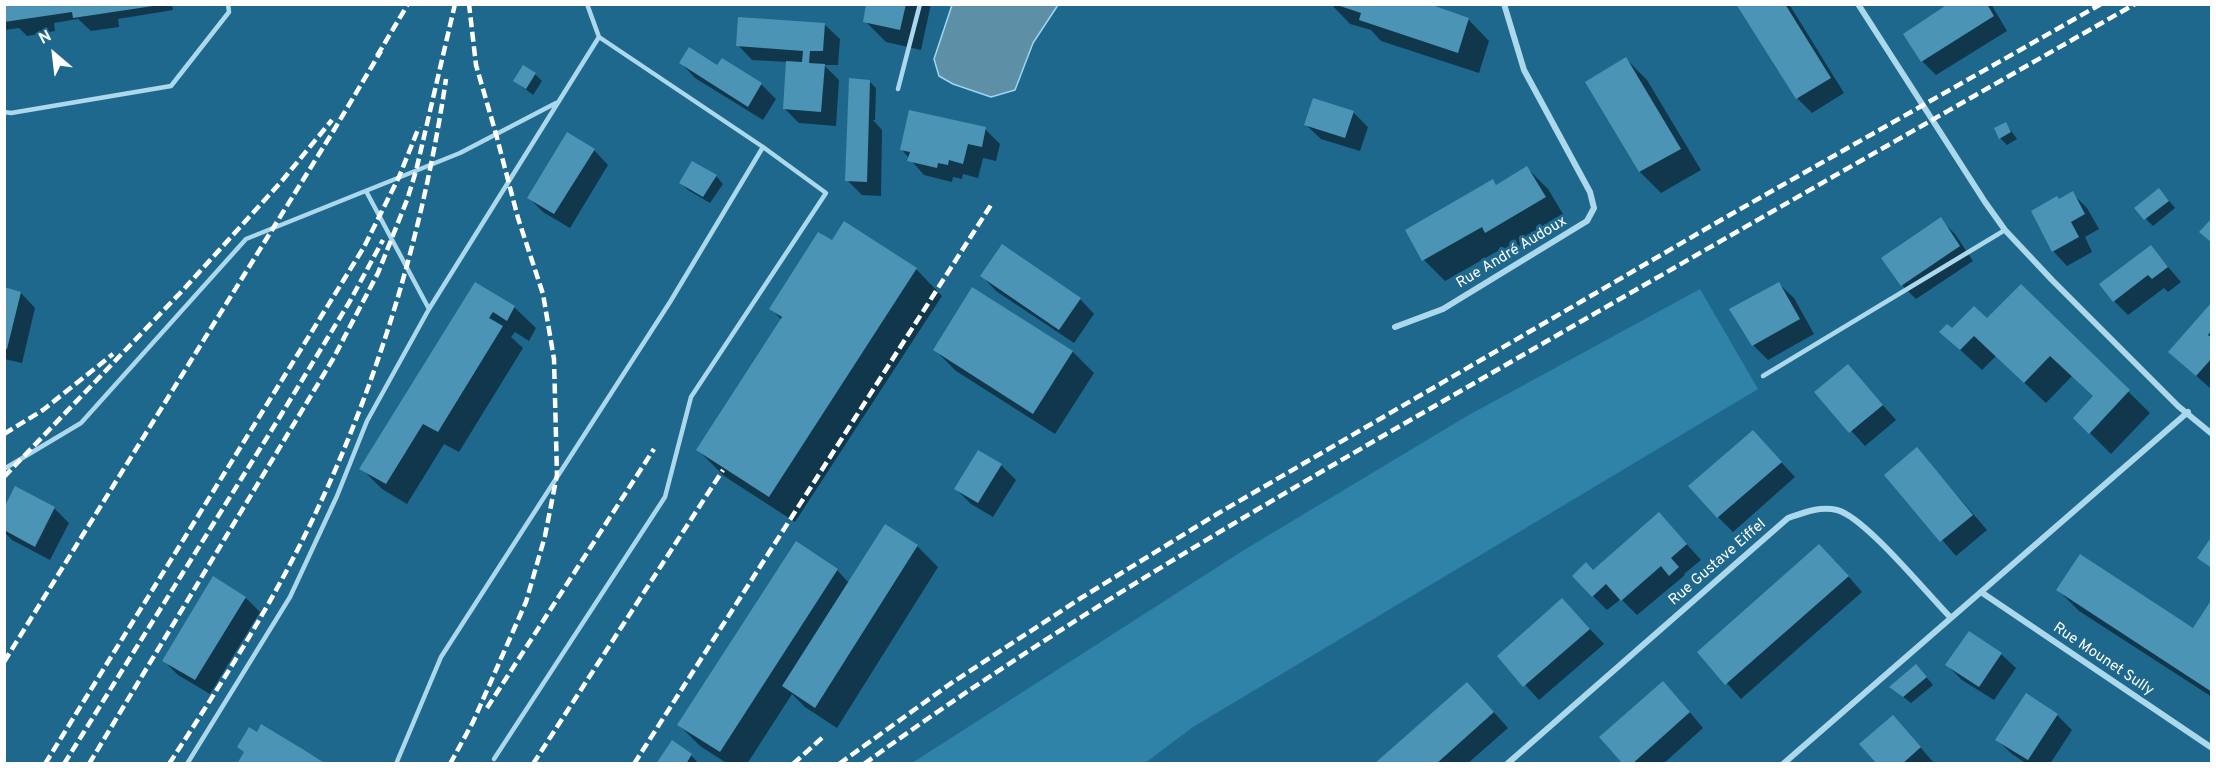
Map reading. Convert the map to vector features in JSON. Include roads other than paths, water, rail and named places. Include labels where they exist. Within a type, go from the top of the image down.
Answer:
[{"type":"street","name":"Rue André Audoux","points":[[1395,327],[1443,309],[1587,221],[1594,208],[1590,192],[1524,70],[1504,4]]},
{"type":"street","points":[[1858,4],[2005,230],[2178,406],[2188,412],[2211,434]]},
{"type":"street","points":[[1783,764],[2188,412]]},
{"type":"street","name":"Rue Gustave Eiffel","points":[[1508,764],[1788,518],[1814,509],[1838,510],[1860,522],[1951,618]]},
{"type":"street","name":"Rue Mounet Sully","points":[[1981,592],[2211,748]]},
{"type":"lane","points":[[4,112],[11,113],[171,86],[229,12],[228,4]]},
{"type":"lane","points":[[494,759],[664,497],[691,397],[826,193],[763,147],[599,37],[587,4]]},
{"type":"lane","points":[[898,89],[920,4]]},
{"type":"lane","points":[[186,764],[290,597],[337,496],[367,421],[429,309],[599,37]]},
{"type":"lane","points":[[4,469],[81,423],[246,239],[460,153],[556,103]]},
{"type":"lane","points":[[396,764],[441,657],[670,302],[763,147]]},
{"type":"lane","points":[[366,191],[429,309]]},
{"type":"lane","points":[[1763,376],[2005,230]]},
{"type":"railway","points":[[377,56],[408,4]]},
{"type":"railway","points":[[89,764],[333,359],[378,273],[416,171],[455,4]]},
{"type":"railway","points":[[450,764],[473,722],[526,602],[545,536],[557,475],[554,359],[543,294],[518,218],[476,65],[469,4]]},
{"type":"railway","points":[[839,764],[950,684],[1081,598],[1217,514],[1721,220],[2101,4]]},
{"type":"railway","points":[[864,764],[1010,663],[1235,523],[1387,433],[2135,4]]},
{"type":"railway","points":[[4,662],[381,51]]},
{"type":"railway","points":[[169,764],[275,593],[306,533],[354,424],[394,311],[410,254],[424,196],[446,79]]},
{"type":"railway","points":[[4,477],[183,290],[281,182],[332,120]]},
{"type":"railway","points":[[45,764],[364,247],[399,177],[419,127]]},
{"type":"railway","points":[[634,764],[991,205]]},
{"type":"railway","points":[[64,764],[281,415],[350,301],[383,240]]},
{"type":"railway","points":[[4,434],[43,410],[113,354]]},
{"type":"railway","points":[[487,708],[654,449]]},
{"type":"railway","points":[[533,764],[723,470]]},
{"type":"railway","points":[[793,764],[823,737]]}]
